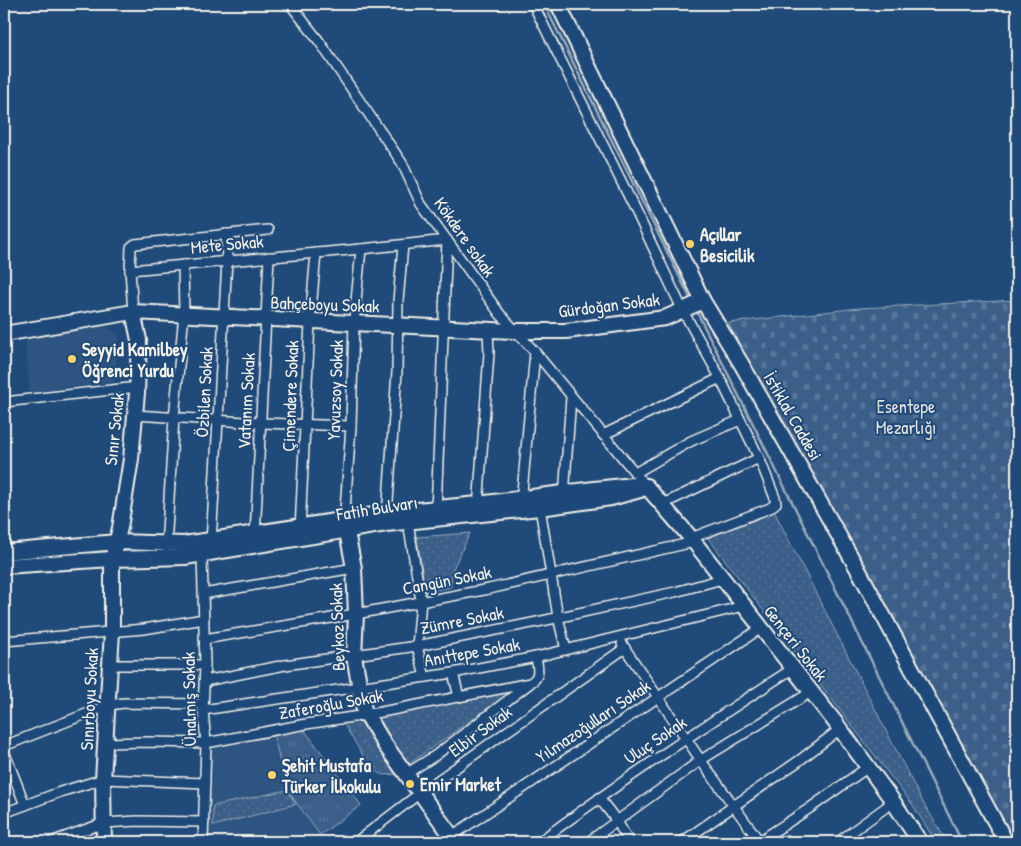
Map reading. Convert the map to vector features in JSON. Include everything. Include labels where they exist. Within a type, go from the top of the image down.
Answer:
[{"type":"street","name":"Kökdere sokak","points":[[290,4],[319,41],[402,163],[421,204],[500,314],[535,352],[635,473]]},
{"type":"street","points":[[532,4],[759,458],[663,504]]},
{"type":"street","name":"İstiklal Caddesi","points":[[558,4],[701,302],[742,365],[860,573],[1006,842]]},
{"type":"street","points":[[226,234],[268,230]]},
{"type":"street","name":"Sınır Sokak","points":[[112,558],[117,542],[131,459],[138,387],[139,340],[133,312],[130,270],[131,247],[135,244],[226,234]]},
{"type":"street","name":"Özbilen Sokak","points":[[208,549],[224,318],[227,261],[226,234]]},
{"type":"street","name":"Mete Sokak","points":[[166,550],[174,418],[184,314],[183,265],[447,240]]},
{"type":"street","points":[[436,513],[447,240]]},
{"type":"street","points":[[387,519],[397,372],[398,301],[403,245]]},
{"type":"street","name":"Yavuzsoy Sokak","points":[[347,525],[345,510],[351,426],[354,322],[361,249]]},
{"type":"street","name":"Çimendere Sokak","points":[[300,533],[310,322],[316,253]]},
{"type":"street","name":"Vatanım Sokak","points":[[255,540],[269,257]]},
{"type":"street","points":[[130,270],[183,265]]},
{"type":"street","name":"Gürdoğan Sokak","points":[[516,331],[566,331],[665,318],[701,302]]},
{"type":"street","name":"Bahçeboyu Sokak","points":[[4,334],[133,312],[516,331]]},
{"type":"street","points":[[478,509],[489,353],[488,330]]},
{"type":"street","points":[[521,504],[535,352]]},
{"type":"street","points":[[603,435],[720,378]]},
{"type":"street","points":[[4,402],[138,387]]},
{"type":"street","points":[[564,499],[572,397]]},
{"type":"street","points":[[135,415],[218,421],[351,426]]},
{"type":"street","points":[[635,473],[691,441],[740,420]]},
{"type":"street","name":"Cangün Sokak","points":[[204,639],[356,614],[489,589],[552,576],[692,540],[770,508],[776,503],[759,458]]},
{"type":"street","name":"Gençeri Sokak","points":[[635,473],[692,540],[840,729],[893,802],[918,842]]},
{"type":"street","points":[[521,504],[540,508],[564,499],[617,486],[646,486]]},
{"type":"street","points":[[4,566],[112,558],[166,550],[184,544],[208,549],[387,519],[564,499]]},
{"type":"street","points":[[540,508],[558,617],[566,650]]},
{"type":"street","name":"Fatih Bulvarı","points":[[387,519],[408,522],[436,513]]},
{"type":"street","points":[[408,522],[421,601],[417,646],[425,677]]},
{"type":"street","name":"Beykoz Sokak","points":[[347,525],[354,568],[356,614],[354,656],[358,688],[366,715],[450,840]]},
{"type":"street","points":[[4,552],[117,542],[166,550]]},
{"type":"street","name":"Ünalmış Sokak","points":[[203,842],[206,743],[203,707],[205,665],[203,594],[208,549]]},
{"type":"street","name":"Sınırboyu Sokak","points":[[104,842],[103,779],[112,632],[112,558]]},
{"type":"street","points":[[203,594],[354,568]]},
{"type":"street","name":"Zümre Sokak","points":[[204,681],[285,665],[417,646],[675,592],[722,579]]},
{"type":"street","name":"Anıttepe Sokak","points":[[4,746],[109,705],[124,703],[203,707],[358,688],[453,673],[536,657],[744,606]]},
{"type":"street","points":[[4,641],[144,629],[204,619]]},
{"type":"street","name":"Yılmazoğulları Sokak","points":[[450,840],[761,628]]},
{"type":"street","points":[[618,637],[759,842],[868,767]]},
{"type":"street","name":"Elbir Sokak","points":[[356,842],[625,648]]},
{"type":"street","points":[[406,774],[458,739],[536,679],[538,675],[536,657]]},
{"type":"street","points":[[110,666],[205,665]]},
{"type":"street","name":"Uluç Sokak","points":[[539,842],[686,738],[792,669]]},
{"type":"street","points":[[453,673],[459,698]]},
{"type":"street","name":"Zaferoğlu Sokak","points":[[106,743],[206,743],[459,698],[530,683]]},
{"type":"street","points":[[588,842],[701,760],[811,692]]},
{"type":"street","points":[[682,842],[800,760],[840,729]]},
{"type":"street","points":[[4,751],[25,805]]},
{"type":"street","points":[[4,813],[103,779],[206,783]]},
{"type":"street","points":[[599,798],[616,821],[628,842]]},
{"type":"street","points":[[838,842],[893,802]]},
{"type":"street","points":[[52,842],[104,823],[137,821],[204,822]]},
{"type":"shaded area","name":"Seyyid Kamilbey Öğrenci Yurdu","points":[[103,325],[119,335],[115,382],[30,392],[25,336]]},
{"type":"shaded area","name":"Şehit Mustafa Türker İlkokulu","points":[[302,725],[362,807],[312,842],[205,842],[206,743]]},
{"type":"green space","name":"Esentepe Mezarlığı","points":[[1017,300],[1017,842],[1015,842],[728,323],[859,308]]},
{"type":"green space","points":[[774,511],[921,799],[947,842],[936,842],[912,804],[708,538]]},
{"type":"green space","points":[[470,533],[452,571],[451,587],[425,592],[417,537]]},
{"type":"green space","points":[[509,693],[406,766],[373,718]]},
{"type":"green space","points":[[368,718],[402,774],[383,775],[371,769],[342,721]]},
{"type":"green space","points":[[302,727],[361,805],[320,835],[287,790],[273,733]]},
{"type":"green space","points":[[287,790],[296,804],[213,826],[213,806]]},
{"type":"waterway","points":[[544,4],[691,300]]},
{"type":"waterway","points":[[696,310],[962,842]]},
{"type":"place","name":"Açıllar Besicilik","points":[[690,244]]},
{"type":"place","name":"Seyyid Kamilbey Öğrenci Yurdu","points":[[72,359]]},
{"type":"place","name":"Şehit Mustafa Türker İlkokulu","points":[[272,775]]},
{"type":"place","name":"Emir Market","points":[[410,784]]}]
